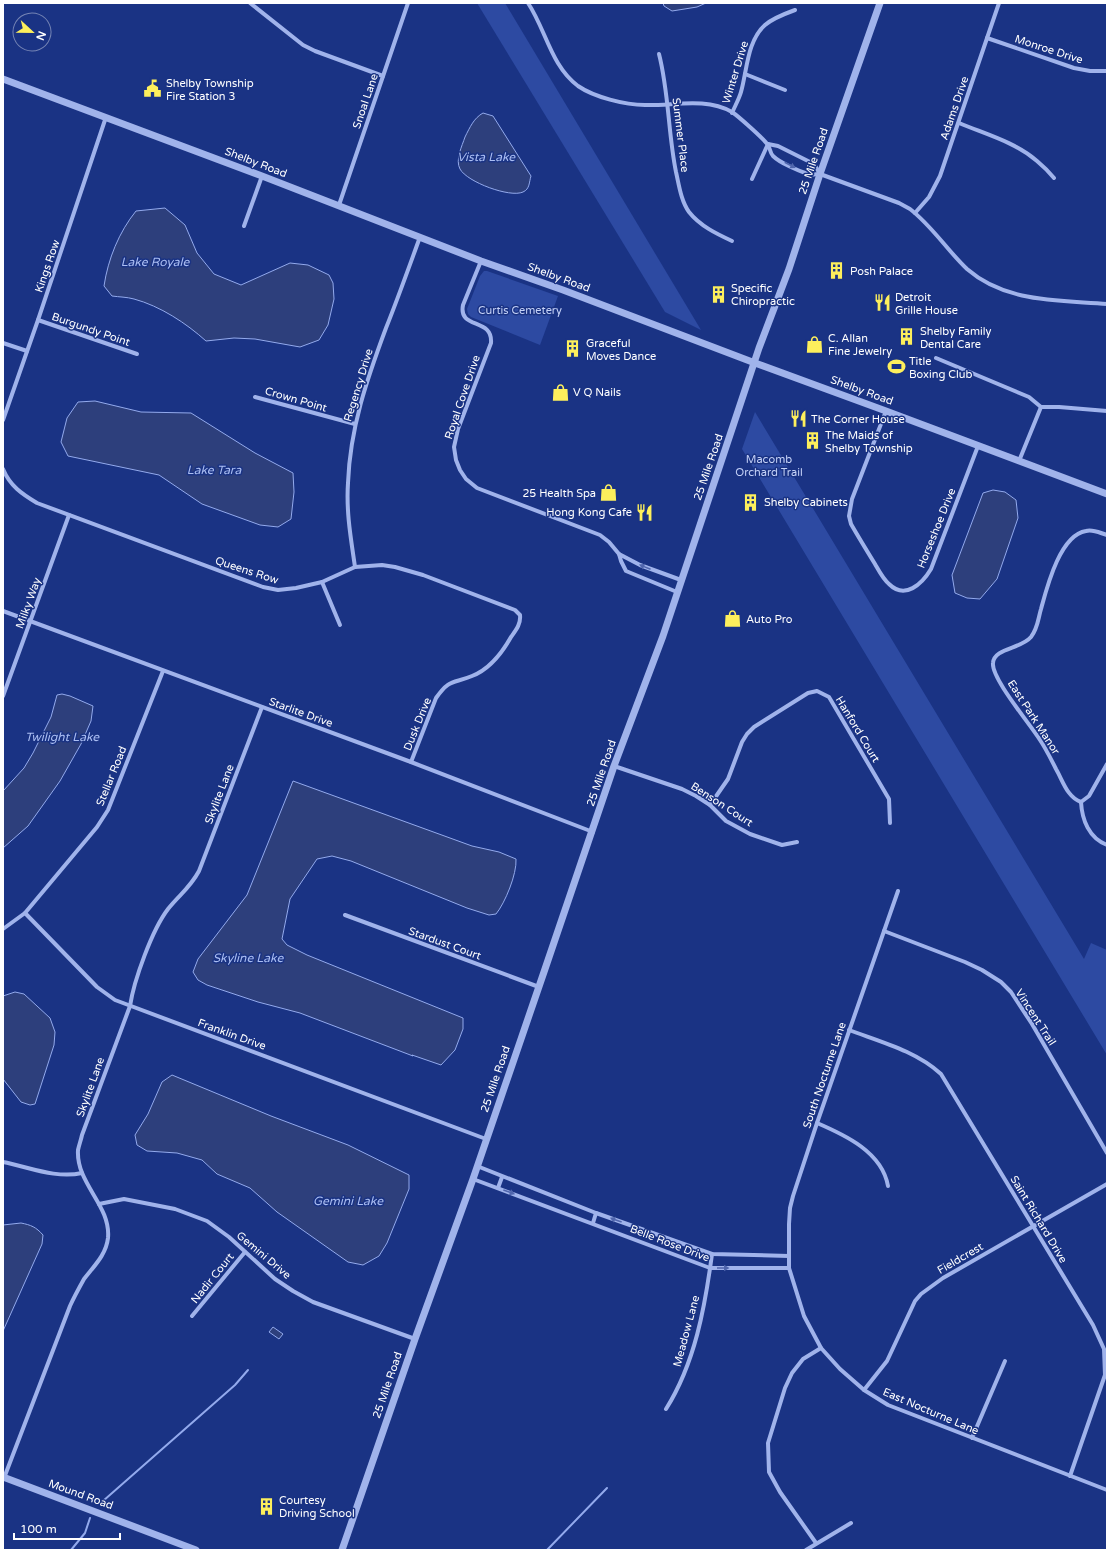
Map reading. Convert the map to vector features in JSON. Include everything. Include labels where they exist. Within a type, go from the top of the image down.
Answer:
[{"type":"street","points":[[250,3],[304,45],[315,51],[384,76]]},
{"type":"street","name":"Snoal Lane","points":[[339,205],[408,3]]},
{"type":"street","points":[[528,3],[537,16],[558,64],[563,72],[580,87],[600,96],[622,103],[643,106],[705,104],[717,106],[732,113],[768,144],[772,155],[791,166],[810,175],[820,174],[899,203],[915,213],[968,269],[998,289],[1032,298],[1107,304]]},
{"type":"street","name":"25 Mile Road","points":[[342,1550],[414,1339],[473,1178],[614,766],[663,636],[755,363],[789,269],[820,174],[880,3]]},
{"type":"street","name":"Adams Drive","points":[[915,213],[929,197],[935,186],[959,123],[999,3]]},
{"type":"street","name":"Winter Drive","points":[[732,113],[740,94],[756,36],[764,26],[775,18],[795,10]]},
{"type":"street","name":"Monroe Drive","points":[[988,38],[1074,68],[1090,71],[1107,71]]},
{"type":"street","name":"Summer Place","points":[[659,54],[664,72],[671,145],[685,205],[697,221],[711,231],[732,242]]},
{"type":"street","points":[[745,74],[785,90]]},
{"type":"street","name":"Shelby Road","points":[[3,79],[755,363],[1107,494]]},
{"type":"street","name":"Kings Row","points":[[3,420],[106,117]]},
{"type":"street","points":[[959,123],[1019,149],[1036,160],[1054,178]]},
{"type":"street","points":[[768,144],[778,146],[814,164],[820,174]]},
{"type":"street","points":[[752,179],[768,144]]},
{"type":"street","points":[[244,226],[262,176]]},
{"type":"street","name":"Regency Drive","points":[[356,568],[349,526],[348,504],[348,482],[355,424],[366,384],[420,237]]},
{"type":"street","name":"Royal Cove Drive","points":[[481,260],[463,305],[462,312],[467,320],[486,328],[490,333],[490,343],[456,436],[455,454],[460,470],[466,479],[477,488],[498,498],[600,535],[609,542],[619,554],[640,565],[681,580]]},
{"type":"street","name":"Burgundy Point","points":[[38,320],[137,354]]},
{"type":"street","points":[[3,343],[27,352]]},
{"type":"street","points":[[936,358],[1029,397],[1041,407],[1107,411]]},
{"type":"street","name":"Crown Point","points":[[255,397],[355,424]]},
{"type":"street","points":[[1019,461],[1041,407]]},
{"type":"street","name":"Horseshoe Drive","points":[[886,411],[855,491],[850,506],[849,516],[868,553],[892,587],[900,590],[911,589],[926,578],[931,570],[978,446]]},
{"type":"street","name":"Queens Row","points":[[3,470],[11,484],[22,494],[37,503],[263,587],[278,590],[296,588],[322,582],[356,568],[382,565],[396,566],[515,610],[520,614]]},
{"type":"street","name":"Milky Way","points":[[3,696],[69,515]]},
{"type":"street","name":"East Park Manor","points":[[1081,802],[1070,796],[1040,740],[1025,717],[1005,692],[992,665],[994,657],[998,652],[1021,644],[1030,638],[1037,628],[1049,582],[1059,558],[1070,541],[1077,534],[1093,530],[1107,535]]},
{"type":"street","name":"Royal Cove Drive","points":[[619,554],[626,571],[677,592]]},
{"type":"street","points":[[322,582],[340,625]]},
{"type":"street","name":"Starlite Drive","points":[[3,611],[411,762],[592,832]]},
{"type":"street","name":"Dusk Drive","points":[[411,762],[436,698],[441,691],[454,681],[471,677],[494,661],[518,627],[520,614]]},
{"type":"street","name":"Stellar Road","points":[[25,913],[97,827],[108,810],[163,671]]},
{"type":"street","name":"Hanford Court","points":[[710,805],[728,779],[741,745],[747,734],[764,720],[808,693],[817,691],[829,697],[889,799],[890,823]]},
{"type":"street","name":"Skylite Lane","points":[[3,1478],[70,1306],[78,1289],[105,1251],[108,1237],[108,1225],[99,1204],[86,1184],[82,1173],[78,1150],[82,1135],[130,1006],[133,988],[159,922],[168,909],[193,883],[199,871],[262,707]]},
{"type":"street","points":[[1107,764],[1089,796],[1081,802],[1082,814],[1089,831],[1101,843],[1107,845]]},
{"type":"street","name":"Benson Court","points":[[614,766],[682,789],[710,805],[726,820],[750,834],[782,845],[797,842]]},
{"type":"street","name":"South Nocturne Lane","points":[[790,1268],[790,1208],[817,1123],[898,891]]},
{"type":"street","points":[[3,929],[25,913]]},
{"type":"street","name":"Franklin Drive","points":[[25,913],[97,987],[115,1000],[486,1139]]},
{"type":"street","name":"Stardust Court","points":[[345,915],[539,987]]},
{"type":"street","name":"Vincent Trail","points":[[884,931],[982,970],[1001,982],[1011,992],[1032,1024],[1107,1153]]},
{"type":"street","name":"Saint Richard Drive","points":[[850,1030],[914,1055],[929,1064],[941,1074],[1093,1325],[1104,1349],[1105,1375],[1070,1476]]},
{"type":"street","points":[[817,1123],[844,1135],[864,1149],[881,1167],[886,1176],[888,1186]]},
{"type":"street","points":[[3,1162],[49,1173],[71,1176],[82,1173]]},
{"type":"street","name":"Belle Rose Drive","points":[[477,1166],[596,1212],[712,1254],[789,1256]]},
{"type":"street","points":[[498,1188],[502,1176]]},
{"type":"street","name":"Belle Rose Drive","points":[[473,1178],[710,1268],[790,1268]]},
{"type":"street","name":"Fieldcrest","points":[[864,1390],[887,1361],[911,1309],[921,1294],[943,1278],[1107,1184]]},
{"type":"street","name":"Gemini Drive","points":[[99,1204],[124,1199],[175,1209],[207,1221],[221,1231],[275,1278],[293,1291],[313,1302],[414,1339]]},
{"type":"street","points":[[593,1223],[596,1212]]},
{"type":"street","name":"Nadir Court","points":[[192,1316],[245,1252]]},
{"type":"street","name":"Meadow Lane","points":[[666,1409],[676,1393],[694,1346],[701,1318],[712,1254]]},
{"type":"street","name":"East Nocturne Lane","points":[[790,1268],[804,1316],[821,1348],[840,1369],[864,1390],[888,1405],[1107,1490]]},
{"type":"street","points":[[816,1543],[780,1492],[769,1472],[768,1443],[785,1388],[792,1373],[804,1359],[821,1348]]},
{"type":"street","points":[[972,1438],[1004,1361]]},
{"type":"street","name":"Mound Road","points":[[3,1478],[196,1550]]},
{"type":"street","points":[[806,1550],[851,1523]]},
{"type":"green space","points":[[477,3],[505,3],[701,330],[665,312]]},
{"type":"green space","name":"Curtis Cemetery","points":[[484,271],[558,296],[540,345],[471,317],[468,314],[467,309],[480,276]]},
{"type":"green space","name":"Macomb Orchard Trail","points":[[755,412],[1084,959],[1091,943],[1107,950],[1107,1055],[742,449]]},
{"type":"water","points":[[663,3],[706,3],[697,7],[672,11],[664,6]]},
{"type":"water","name":"Vista Lake","points":[[483,113],[493,116],[531,176],[528,187],[525,191],[509,193],[489,188],[471,179],[460,169],[458,161],[465,137],[475,120]]},
{"type":"water","name":"Lake Royale","points":[[165,208],[185,225],[197,253],[214,274],[241,285],[290,263],[308,265],[329,275],[333,283],[334,299],[328,325],[319,340],[300,347],[255,339],[234,338],[206,341],[181,322],[153,306],[131,298],[112,296],[104,286],[111,256],[124,228],[136,211]]},
{"type":"water","name":"Lake Tara","points":[[95,401],[141,412],[191,413],[255,453],[293,473],[294,492],[291,519],[278,527],[260,525],[202,504],[159,475],[68,456],[61,442],[67,418],[78,402]]},
{"type":"water","points":[[993,490],[1005,492],[1016,500],[1018,518],[997,579],[980,599],[967,598],[955,593],[952,575],[983,493]]},
{"type":"water","name":"Twilight Lake","points":[[62,694],[93,706],[91,721],[81,744],[60,781],[28,826],[3,848],[3,791],[24,768],[51,717],[57,695]]},
{"type":"water","name":"Skyline Lake","points":[[293,781],[472,846],[499,852],[516,859],[515,872],[510,888],[496,914],[489,915],[467,908],[351,861],[332,856],[317,859],[290,899],[282,939],[287,945],[307,955],[463,1018],[463,1029],[455,1050],[441,1065],[412,1055],[413,1056],[300,1013],[258,1002],[207,985],[198,980],[193,972],[198,959],[247,895]]},
{"type":"water","points":[[15,992],[24,994],[50,1018],[55,1032],[54,1045],[35,1104],[30,1105],[21,1102],[3,1079],[3,996]]},
{"type":"water","name":"Gemini Lake","points":[[172,1075],[271,1116],[348,1145],[409,1175],[409,1189],[387,1243],[379,1256],[363,1265],[348,1262],[277,1212],[250,1188],[217,1174],[202,1160],[177,1153],[147,1151],[137,1145],[135,1135],[148,1114],[162,1082]]},
{"type":"water","points":[[21,1223],[33,1227],[43,1235],[42,1244],[3,1331],[3,1225]]},
{"type":"water","points":[[273,1327],[283,1334],[279,1339],[269,1332]]},
{"type":"waterway","points":[[103,1501],[235,1385],[248,1370]]},
{"type":"waterway","points":[[547,1550],[607,1488]]},
{"type":"waterway","points":[[71,1550],[85,1533],[90,1518]]},
{"type":"place","name":"Shelby Township Fire Station 3","points":[[153,89]]},
{"type":"place","name":"Posh Palace","points":[[837,271]]},
{"type":"place","name":"Specific Chiropractic","points":[[718,294]]},
{"type":"place","name":"Detroit Grille House","points":[[882,303]]},
{"type":"place","name":"Shelby Family Dental Care","points":[[907,337]]},
{"type":"place","name":"C. Allan Fine Jewelry","points":[[815,344]]},
{"type":"place","name":"Graceful Moves Dance","points":[[573,349]]},
{"type":"place","name":"Title Boxing Club","points":[[896,367]]},
{"type":"place","name":"V Q Nails","points":[[560,392]]},
{"type":"place","name":"The Corner House","points":[[798,419]]},
{"type":"place","name":"The Maids of Shelby Township","points":[[812,441]]},
{"type":"place","name":"25 Health Spa","points":[[609,493]]},
{"type":"place","name":"Shelby Cabinets","points":[[751,502]]},
{"type":"place","name":"Hong Kong Cafe","points":[[645,512]]},
{"type":"place","name":"Auto Pro","points":[[733,619]]},
{"type":"place","name":"Courtesy Driving School","points":[[266,1506]]}]
